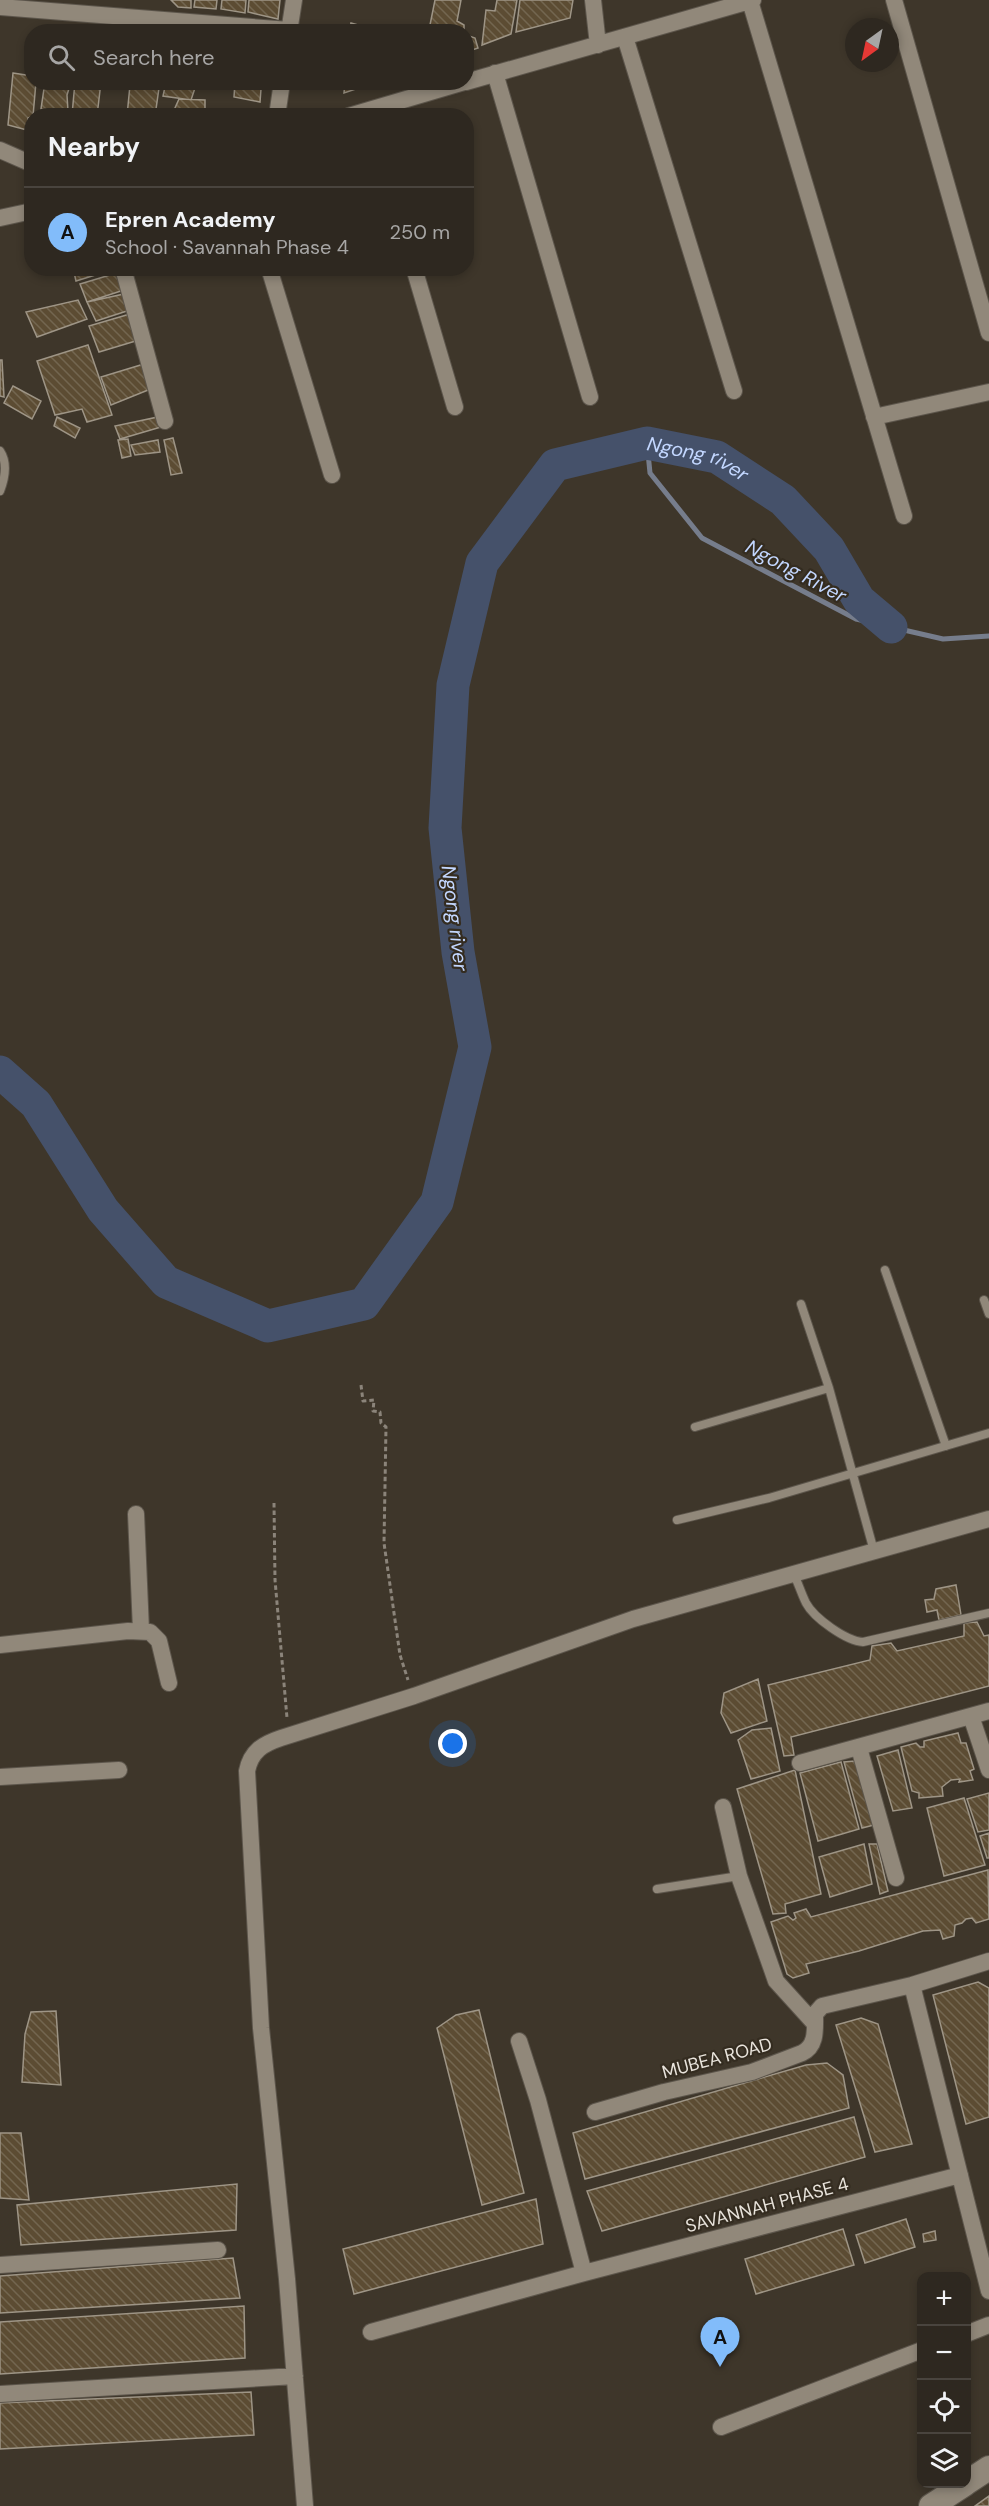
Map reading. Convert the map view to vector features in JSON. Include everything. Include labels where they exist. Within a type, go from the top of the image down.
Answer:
[{"type":"main road","points":[[971,2480],[989,2469]]},
{"type":"main road","points":[[931,2506],[958,2488]]},
{"type":"street","points":[[290,24],[294,0]]},
{"type":"street","points":[[593,0],[598,45]]},
{"type":"street","points":[[474,80],[751,0],[904,516]]},
{"type":"street","points":[[894,0],[989,333]]},
{"type":"street","points":[[0,7],[205,24]]},
{"type":"street","points":[[625,37],[734,391]]},
{"type":"street","points":[[495,74],[590,397]]},
{"type":"street","points":[[278,108],[281,90]]},
{"type":"street","points":[[384,108],[440,90]]},
{"type":"street","points":[[0,150],[24,160]]},
{"type":"street","points":[[0,218],[24,213]]},
{"type":"street","points":[[125,276],[165,422]]},
{"type":"street","points":[[271,276],[332,475]]},
{"type":"street","points":[[416,276],[454,407]]},
{"type":"street","points":[[874,417],[989,392]]},
{"type":"street","points":[[136,1514],[141,1630]]},
{"type":"street","points":[[305,2506],[295,2376],[261,2028],[248,1771],[252,1755],[263,1744],[414,1696],[588,1633],[792,1572],[989,1518]]},
{"type":"street","points":[[0,1645],[141,1630],[150,1632],[159,1641],[170,1683]]},
{"type":"street","points":[[800,1763],[989,1711]]},
{"type":"street","points":[[971,1716],[989,1770]]},
{"type":"street","points":[[859,1748],[896,1878]]},
{"type":"street","points":[[0,1777],[119,1770]]},
{"type":"street","points":[[723,1807],[740,1876],[776,1981],[815,2024]]},
{"type":"street","name":"MUBEA ROAD","points":[[595,2112],[664,2092],[752,2072],[802,2053],[808,2050],[814,2040],[815,2014],[822,2006],[912,1985],[989,1961]]},
{"type":"street","points":[[912,1985],[989,2291]]},
{"type":"street","points":[[519,2041],[538,2100],[584,2273]]},
{"type":"street","name":"SAVANNAH PHASE 4","points":[[371,2332],[584,2273],[960,2175]]},
{"type":"street","points":[[0,2265],[218,2250]]},
{"type":"street","points":[[971,2332],[989,2325]]},
{"type":"street","points":[[721,2427],[917,2352]]},
{"type":"street","points":[[0,2394],[295,2376]]},
{"type":"lane","points":[[0,451],[4,458],[5,477],[0,491]]},
{"type":"lane","points":[[885,1270],[946,1446]]},
{"type":"lane","points":[[984,1300],[989,1314]]},
{"type":"lane","points":[[801,1304],[829,1388],[874,1551]]},
{"type":"lane","points":[[694,1427],[829,1388]]},
{"type":"lane","points":[[677,1520],[769,1498],[989,1433]]},
{"type":"lane","points":[[792,1572],[806,1604],[813,1612],[843,1636],[854,1641],[863,1642],[989,1613]]},
{"type":"lane","points":[[657,1889],[740,1876]]},
{"type":"path","points":[[361,1385],[363,1401],[374,1400],[373,1411],[380,1412],[381,1423],[386,1427],[384,1543],[400,1655],[414,1696]]},
{"type":"path","points":[[274,1503],[276,1590],[289,1735]]},
{"type":"building","points":[[171,0],[191,0],[191,8],[178,7]]},
{"type":"building","points":[[195,0],[217,0],[216,9],[194,7]]},
{"type":"building","points":[[222,0],[246,0],[245,13],[221,9]]},
{"type":"building","points":[[249,0],[280,0],[278,19],[248,12]]},
{"type":"building","points":[[435,0],[461,0],[457,21],[462,24],[430,24]]},
{"type":"building","points":[[497,0],[517,0],[511,34],[482,45],[486,10],[495,11]]},
{"type":"building","points":[[520,0],[573,0],[570,18],[516,32]]},
{"type":"building","points":[[474,38],[475,38],[478,48],[474,49]]},
{"type":"building","points":[[13,73],[24,75],[24,90],[35,90],[34,108],[24,108],[24,129],[8,125]]},
{"type":"building","points":[[44,90],[69,90],[68,108],[41,108]]},
{"type":"building","points":[[74,90],[100,90],[98,108],[73,108]]},
{"type":"building","points":[[130,90],[159,90],[156,108],[128,108]]},
{"type":"building","points":[[164,90],[194,90],[191,100],[163,96]]},
{"type":"building","points":[[234,90],[261,90],[260,102],[234,97]]},
{"type":"building","points":[[179,99],[205,100],[205,108],[175,108]]},
{"type":"building","points":[[75,276],[92,276],[76,281]]},
{"type":"building","points":[[107,276],[121,276],[124,290],[87,302],[80,284]]},
{"type":"building","points":[[124,294],[127,311],[96,321],[87,302]]},
{"type":"building","points":[[78,300],[87,319],[37,337],[26,312]]},
{"type":"building","points":[[130,314],[139,340],[99,352],[89,326]]},
{"type":"building","points":[[88,345],[112,415],[87,422],[82,409],[55,415],[37,361]]},
{"type":"building","points":[[0,360],[2,360],[4,397],[0,396]]},
{"type":"building","points":[[144,364],[153,388],[111,405],[101,377]]},
{"type":"building","points":[[13,386],[41,401],[32,419],[4,403]]},
{"type":"building","points":[[57,417],[80,428],[75,438],[54,426]]},
{"type":"building","points":[[158,417],[161,427],[120,439],[115,426]]},
{"type":"building","points":[[173,438],[182,473],[171,475],[164,440]]},
{"type":"building","points":[[128,439],[131,456],[122,458],[118,440]]},
{"type":"building","points":[[158,440],[160,452],[135,455],[131,445]]},
{"type":"building","points":[[956,1585],[961,1615],[939,1620],[937,1610],[927,1612],[925,1600],[934,1599],[936,1589]]},
{"type":"building","points":[[977,1622],[984,1636],[989,1635],[989,1686],[791,1737],[794,1755],[784,1756],[768,1685],[870,1660],[872,1646],[891,1643],[897,1651],[964,1636],[964,1623]]},
{"type":"building","points":[[758,1679],[767,1721],[731,1733],[721,1713],[724,1693]]},
{"type":"building","points":[[771,1728],[780,1771],[751,1779],[738,1740],[752,1730]]},
{"type":"building","points":[[958,1733],[961,1743],[966,1743],[974,1769],[970,1771],[973,1780],[959,1782],[960,1779],[951,1780],[942,1787],[943,1796],[919,1798],[919,1793],[912,1791],[901,1747],[916,1743],[924,1747],[924,1741]]},
{"type":"building","points":[[898,1750],[912,1808],[893,1811],[877,1756]]},
{"type":"building","points":[[855,1761],[874,1825],[862,1828],[844,1762]]},
{"type":"building","points":[[841,1762],[859,1829],[818,1841],[800,1773]]},
{"type":"building","points":[[795,1770],[821,1894],[785,1904],[786,1913],[773,1914],[737,1789]]},
{"type":"building","points":[[989,1793],[989,1830],[978,1832],[967,1799]]},
{"type":"building","points":[[964,1798],[985,1865],[944,1876],[927,1808]]},
{"type":"building","points":[[989,1833],[989,1858],[987,1858],[980,1836]]},
{"type":"building","points":[[864,1844],[872,1884],[830,1897],[819,1857]]},
{"type":"building","points":[[869,1844],[877,1844],[888,1891],[880,1894]]},
{"type":"building","points":[[988,1870],[989,1919],[976,1923],[972,1918],[966,1919],[955,1925],[954,1936],[943,1939],[940,1930],[923,1931],[859,1951],[806,1964],[809,1973],[793,1978],[787,1974],[771,1922],[788,1916],[793,1920],[796,1918],[794,1913],[806,1909],[811,1917]]},
{"type":"building","points":[[978,1982],[989,1988],[989,2117],[966,2124],[933,1995]]},
{"type":"building","points":[[479,2010],[524,2193],[482,2205],[437,2028],[456,2015]]},
{"type":"building","points":[[56,2011],[61,2085],[22,2082],[25,2034],[31,2012]]},
{"type":"building","points":[[861,2018],[878,2024],[912,2144],[875,2152],[836,2025]]},
{"type":"building","points":[[827,2063],[843,2075],[849,2108],[585,2179],[573,2133],[806,2065]]},
{"type":"building","points":[[854,2117],[865,2157],[602,2231],[587,2191]]},
{"type":"building","points":[[0,2133],[21,2133],[29,2200],[0,2198]]},
{"type":"building","points":[[237,2184],[236,2230],[21,2245],[17,2205]]},
{"type":"building","points":[[536,2199],[543,2244],[354,2294],[343,2249]]},
{"type":"building","points":[[906,2219],[915,2247],[865,2263],[856,2235]]},
{"type":"building","points":[[843,2229],[854,2265],[756,2294],[745,2259]]},
{"type":"building","points":[[935,2231],[936,2240],[924,2242],[923,2234]]},
{"type":"building","points":[[233,2258],[240,2298],[0,2313],[0,2276]]},
{"type":"building","points":[[244,2306],[245,2358],[0,2374],[0,2322]]},
{"type":"building","points":[[251,2392],[254,2435],[0,2449],[0,2403]]},
{"type":"building","points":[[989,2496],[989,2506],[975,2506]]},
{"type":"waterway","name":"Ngong River","points":[[647,443],[650,473],[702,538],[856,619],[943,639],[989,636]]},
{"type":"waterway","name":"Ngong river","points":[[0,1072],[36,1104],[103,1210],[166,1282],[268,1326],[364,1304],[437,1202],[475,1047],[458,952],[445,828],[453,685],[482,563],[555,465],[647,443],[717,457],[783,500],[829,549],[859,600],[891,627]]},
{"type":"place","name":"Epren Academy","points":[[720,2367]]}]
